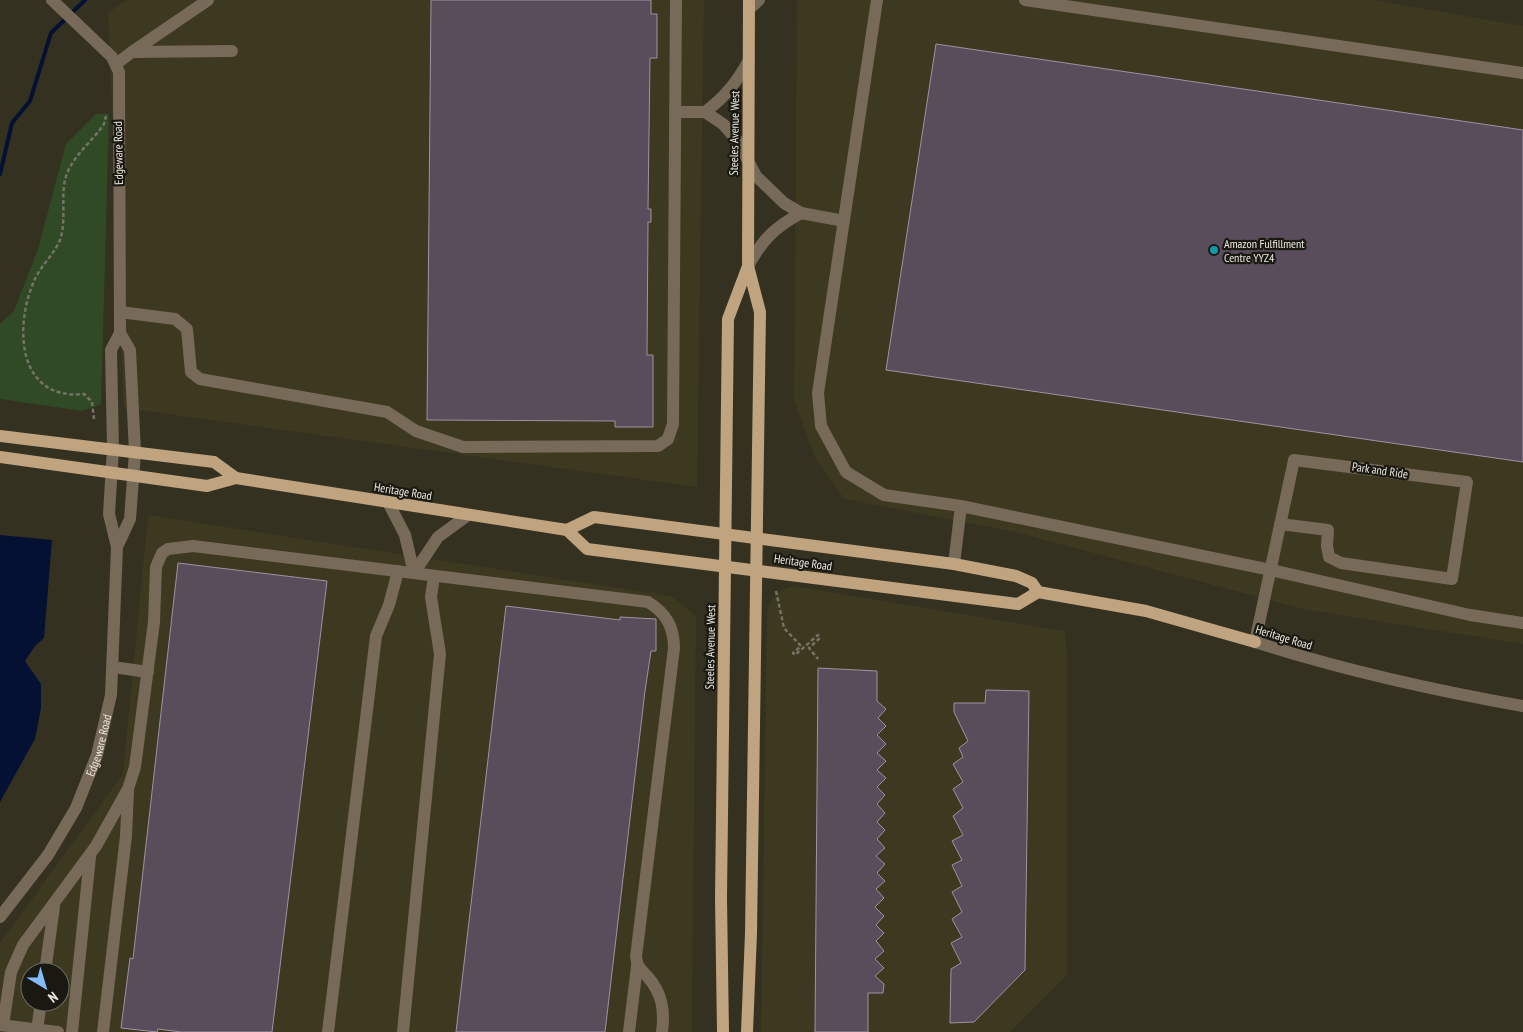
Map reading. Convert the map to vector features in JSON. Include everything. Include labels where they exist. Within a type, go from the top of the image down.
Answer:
[{"type":"main road","name":"Steeles Avenue West","points":[[748,1032],[760,312],[748,266],[749,5]]},
{"type":"main road","name":"Steeles Avenue West","points":[[723,1032],[721,898],[728,319],[748,266]]},
{"type":"main road","name":"Heritage Road","points":[[0,436],[113,448],[214,462],[236,478]]},
{"type":"main road","name":"Heritage Road","points":[[0,457],[207,486],[236,478],[567,530],[594,517],[954,564],[1025,578],[1038,592],[1146,610],[1255,642]]},
{"type":"main road","name":"Heritage Road","points":[[567,530],[587,549],[1018,604],[1038,592]]},
{"type":"street","points":[[52,0],[106,50],[116,64],[208,0]]},
{"type":"street","points":[[120,312],[175,319],[187,329],[191,372],[200,379],[387,412],[416,431],[464,447],[658,446],[668,439],[673,424],[676,0]]},
{"type":"street","points":[[749,5],[759,0]]},
{"type":"street","points":[[876,0],[818,393],[821,426],[846,472],[884,495],[961,506],[1270,570],[1470,615],[1523,623]]},
{"type":"street","points":[[1025,0],[1523,72]]},
{"type":"street","points":[[132,52],[232,51]]},
{"type":"street","points":[[675,112],[706,112],[724,98],[738,80],[748,60]]},
{"type":"street","name":"Edgeware Road","points":[[0,917],[48,855],[76,808],[97,755],[111,695],[117,546],[110,514],[113,448],[111,350],[120,333],[119,72],[116,64]]},
{"type":"street","points":[[706,112],[737,140],[756,176],[768,191],[801,213],[844,221]]},
{"type":"street","points":[[748,266],[760,243],[778,225],[801,213]]},
{"type":"street","name":"Edgeware Road","points":[[117,546],[130,519],[135,452],[130,350],[120,333]]},
{"type":"street","name":"Park and Ride","points":[[1294,460],[1467,482],[1452,579],[1341,563],[1329,557],[1327,546],[1328,530],[1280,524],[1294,460]]},
{"type":"street","points":[[388,502],[406,535],[414,573]]},
{"type":"street","points":[[954,564],[961,506]]},
{"type":"street","points":[[414,573],[438,537],[468,515]]},
{"type":"street","points":[[1255,642],[1280,524]]},
{"type":"street","points":[[58,1032],[2,1025],[11,972],[23,945],[54,906],[90,854],[128,789],[135,767],[148,672],[154,622],[156,567],[162,553],[168,549],[193,546],[648,602],[666,618],[674,634],[674,648],[636,957],[637,966],[629,1032]]},
{"type":"street","points":[[328,1032],[376,636],[389,605],[398,571]]},
{"type":"street","points":[[403,1032],[440,654],[430,597],[434,576]]},
{"type":"street","name":"Heritage Road","points":[[1255,642],[1306,658],[1432,690],[1523,706]]},
{"type":"street","points":[[113,666],[148,672]]},
{"type":"street","points":[[103,1032],[126,836],[128,789]]},
{"type":"street","points":[[72,1032],[90,854]]},
{"type":"street","points":[[46,962],[54,906]]},
{"type":"street","points":[[637,966],[658,990],[663,1004],[662,1032]]},
{"type":"street","points":[[37,1030],[40,1012]]},
{"type":"path","points":[[94,420],[92,402],[84,394],[70,396],[59,393],[36,377],[26,357],[23,329],[36,278],[60,239],[65,179],[70,168],[104,124],[106,111]]},
{"type":"path","points":[[776,591],[784,628],[800,646],[793,653],[795,655],[818,635],[820,638],[809,648],[818,659]]},
{"type":"shaded area","points":[[126,0],[704,0],[697,487],[124,408],[108,13]]},
{"type":"shaded area","points":[[797,0],[1373,0],[1523,26],[1523,644],[1307,610],[1011,531],[844,499],[815,457],[794,400]]},
{"type":"shaded area","points":[[148,515],[671,596],[696,616],[692,1032],[0,1032],[0,943],[123,774]]},
{"type":"shaded area","points":[[795,586],[1065,631],[1067,658],[1067,975],[1010,1032],[761,1032],[767,613],[769,604],[775,595],[783,589]]},
{"type":"green space","points":[[96,114],[109,114],[101,404],[83,411],[0,399],[0,324],[14,311],[38,249],[66,144]]},
{"type":"water","points":[[0,535],[52,540],[44,638],[35,646],[25,661],[41,684],[41,708],[35,739],[0,802]]},
{"type":"building","points":[[431,0],[651,0],[651,14],[657,14],[657,58],[650,58],[648,209],[651,209],[651,222],[648,222],[647,355],[653,355],[653,427],[615,427],[615,421],[427,420]]},
{"type":"building","name":"Amazon Fulfillment Centre YYZ4","points":[[936,44],[1523,130],[1523,462],[886,370]]},
{"type":"building","points":[[178,563],[327,581],[272,1032],[181,1032],[158,1029],[157,1032],[121,1028],[130,958],[133,959]]},
{"type":"building","points":[[506,606],[620,620],[620,617],[656,619],[656,651],[651,651],[645,691],[605,1032],[456,1032]]},
{"type":"building","points":[[818,668],[877,671],[877,701],[886,709],[878,718],[886,726],[877,735],[886,744],[877,753],[886,761],[877,770],[886,778],[877,787],[885,795],[877,804],[885,813],[877,822],[885,830],[877,839],[885,848],[876,856],[885,864],[877,873],[885,881],[876,889],[884,898],[875,907],[884,916],[876,925],[884,933],[876,941],[884,951],[875,959],[884,968],[875,976],[884,984],[883,993],[868,993],[868,1032],[815,1032]]},
{"type":"building","points":[[986,690],[1029,691],[1025,970],[974,1022],[950,1023],[951,969],[961,963],[951,943],[962,937],[952,919],[962,912],[952,892],[962,886],[952,865],[962,860],[952,841],[963,835],[953,816],[963,808],[953,789],[963,782],[953,764],[963,757],[959,748],[968,741],[954,712],[954,703],[985,703]]},
{"type":"waterway","points":[[0,174],[12,123],[30,101],[51,33],[85,0]]},
{"type":"place","name":"Amazon Fulfillment Centre YYZ4","points":[[1214,250]]}]
